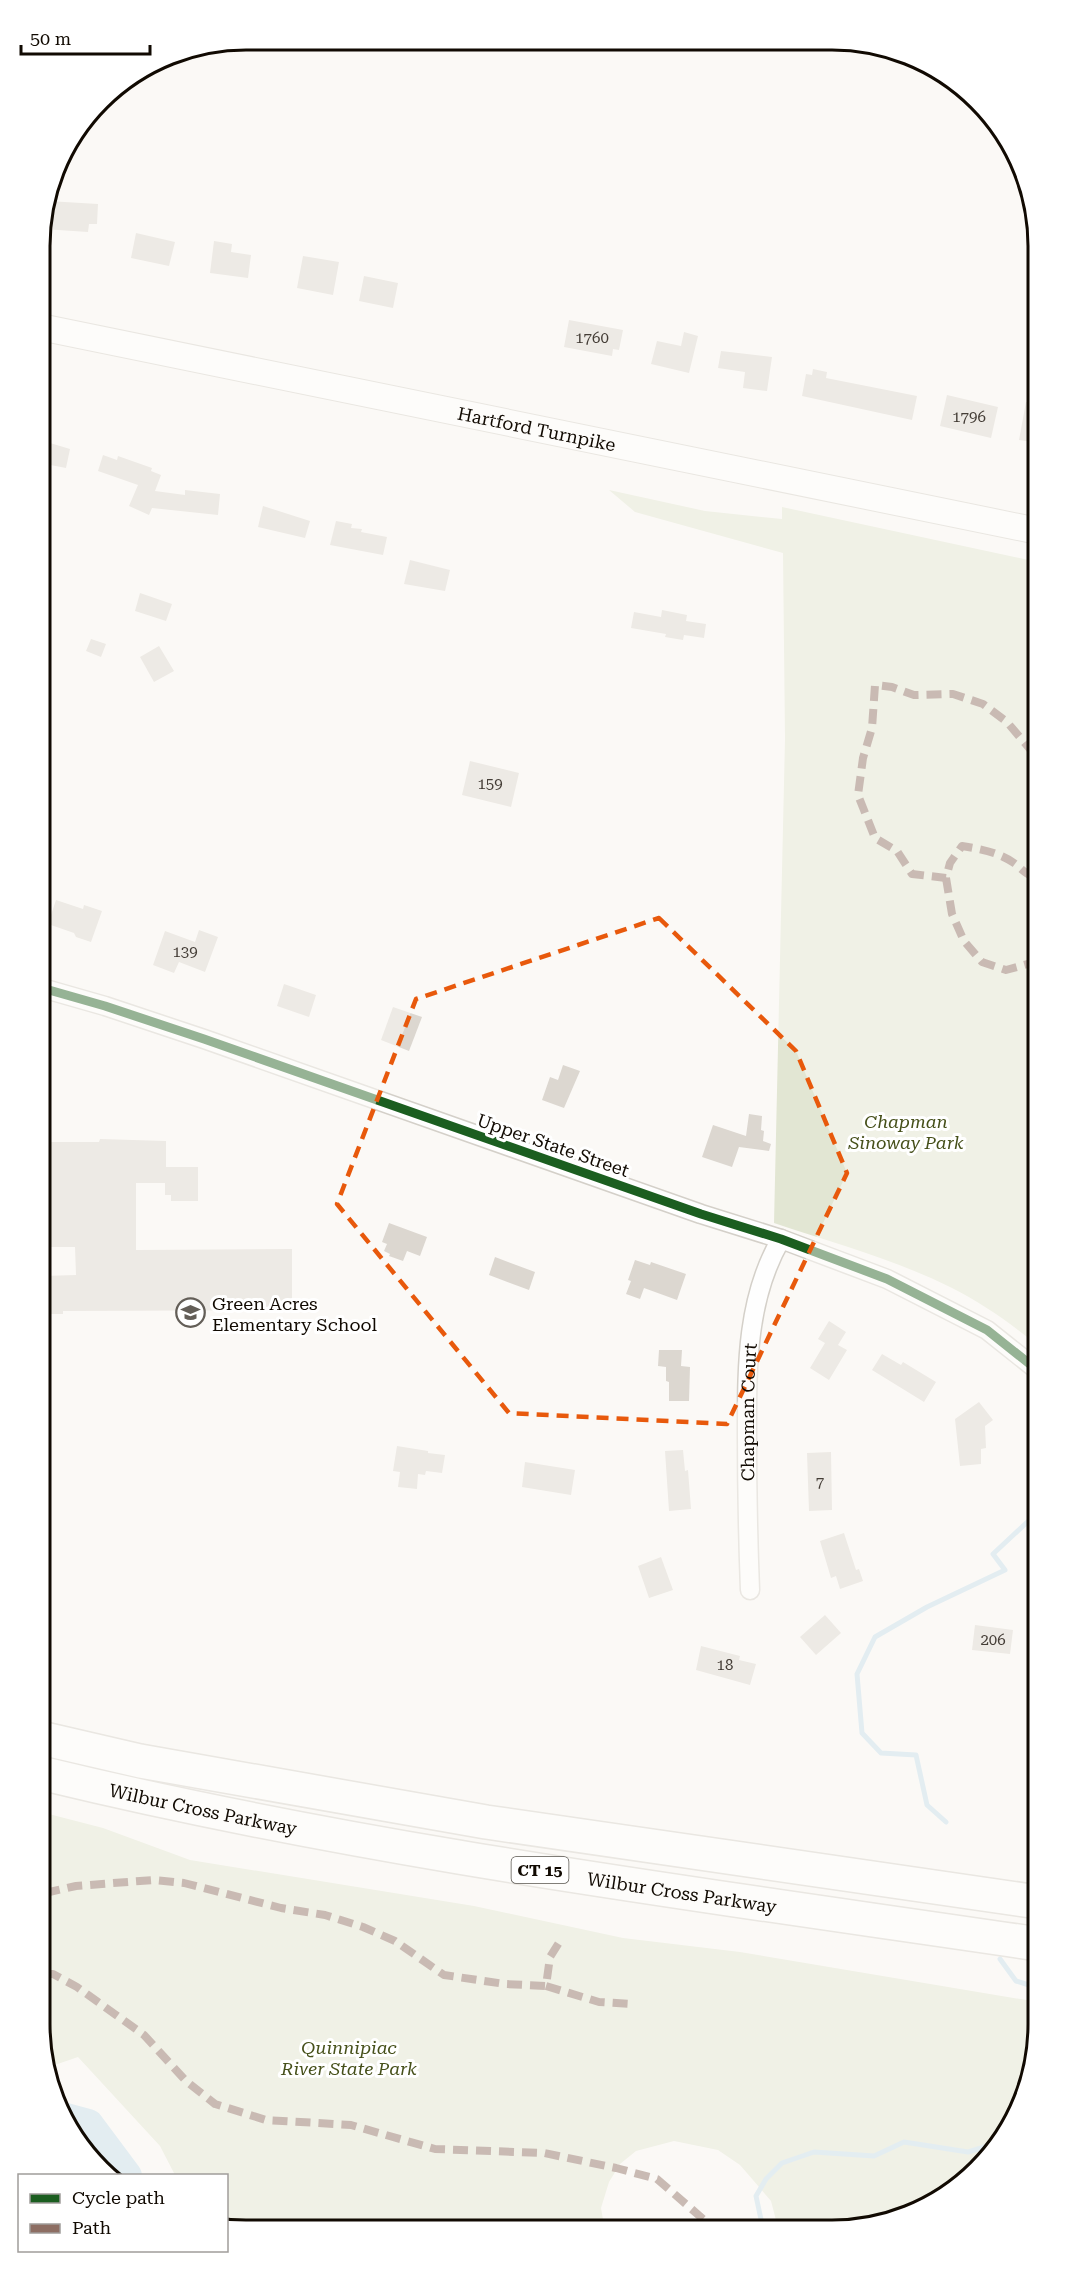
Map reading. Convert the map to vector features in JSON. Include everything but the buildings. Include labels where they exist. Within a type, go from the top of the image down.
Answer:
[{"type":"highway","name":"Wilbur Cross Parkway","points":[[50,1740],[140,1761],[486,1822],[1028,1901]]},
{"type":"highway","name":"Wilbur Cross Parkway","points":[[50,1775],[153,1800],[497,1864],[1028,1943]]},
{"type":"main road","name":"Hartford Turnpike","points":[[50,329],[1028,529]]},
{"type":"street","name":"Upper State Street","points":[[50,990],[193,1035],[701,1215],[781,1239],[887,1279],[987,1329],[1028,1362]]},
{"type":"street","name":"Chapman Court","points":[[750,1590],[747,1476],[749,1337],[756,1303],[781,1239]]},
{"type":"highlighted area","points":[[659,918],[796,1051],[847,1173],[727,1424],[509,1413],[337,1204],[416,999]]},
{"type":"green space","name":"Chapman Sinoway Park","points":[[609,490],[705,511],[782,519],[782,507],[1028,560],[1028,1338],[985,1307],[931,1278],[864,1252],[774,1223],[785,739],[783,553],[635,512]]},
{"type":"green space","name":"Quinnipiac River State Park","points":[[50,1814],[103,1828],[190,1860],[474,1906],[623,1938],[740,1952],[1028,2000],[1028,2038],[1025,2063],[1014,2100],[988,2144],[962,2172],[941,2188],[908,2206],[858,2219],[776,2220],[771,2201],[740,2165],[718,2150],[674,2141],[636,2151],[620,2164],[609,2182],[601,2208],[603,2220],[228,2220],[228,2174],[174,2174],[160,2146],[78,2057],[54,2065],[51,2050]]},
{"type":"waterway","points":[[946,1822],[927,1805],[916,1755],[881,1753],[862,1733],[857,1674],[875,1637],[927,1607],[1005,1570],[993,1554],[1028,1521]]},
{"type":"waterway","points":[[1000,1959],[1016,1981],[1028,1985]]},
{"type":"waterway","points":[[75,2122],[88,2125],[125,2174]]},
{"type":"waterway","points":[[761,2220],[756,2196],[766,2179],[782,2163],[814,2152],[874,2156],[904,2142],[968,2152],[986,2147]]},
{"type":"marked path","points":[[1028,747],[1007,722],[983,704],[953,694],[914,695],[892,687],[875,685],[872,728],[863,758],[858,795],[875,838],[897,851],[912,874],[946,878],[950,863],[962,846],[1002,856],[1028,874]]},
{"type":"marked path","points":[[946,878],[952,914],[964,941],[982,962],[1006,970],[1028,964]]},
{"type":"marked path","points":[[50,1892],[76,1886],[153,1880],[184,1883],[281,1908],[325,1915],[363,1927],[395,1941],[444,1975],[505,1984],[546,1986],[550,1957],[562,1938]]},
{"type":"marked path","points":[[50,1974],[77,1987],[144,2035],[186,2081],[215,2104],[266,2120],[351,2125],[435,2149],[544,2153],[616,2168],[657,2179],[704,2220]]},
{"type":"marked path","points":[[546,1986],[599,2002],[631,2004]]},
{"type":"cycle path","points":[[50,990],[204,1039],[701,1214],[781,1239],[887,1279],[987,1330],[1028,1363]]},
{"type":"place","name":"Green Acres Elementary School","points":[[191,1313]]}]
